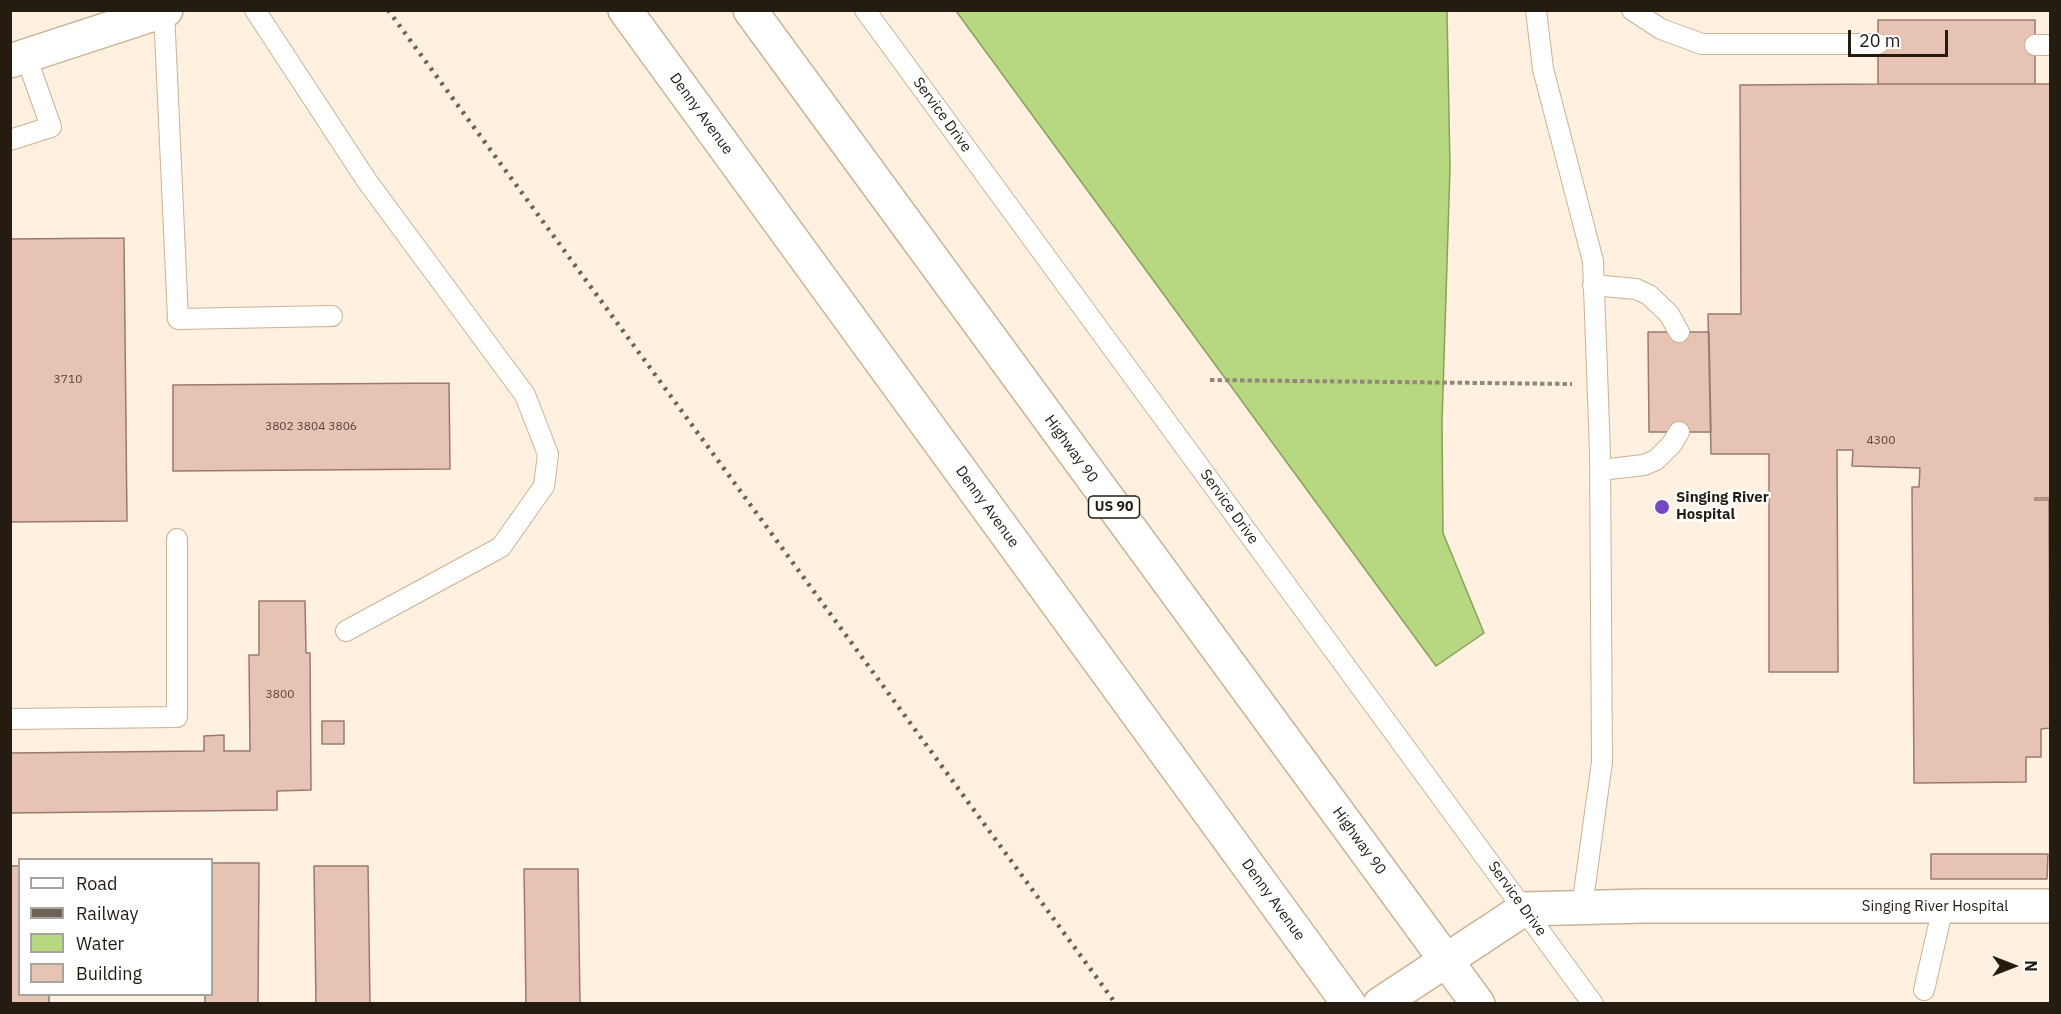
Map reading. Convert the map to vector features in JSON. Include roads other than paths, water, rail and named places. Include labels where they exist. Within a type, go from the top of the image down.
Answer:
[{"type":"main road","name":"Denny Avenue","points":[[625,10],[1348,1004]]},
{"type":"main road","name":"Highway 90","points":[[750,10],[1478,1004]]},
{"type":"main road","points":[[18,58],[165,11]]},
{"type":"main road","name":"Singing River Hospital","points":[[1524,909],[2050,906]]},
{"type":"main road","points":[[1380,1004],[1524,909]]},
{"type":"lane","points":[[255,10],[367,181],[525,394],[548,454],[544,486],[501,547],[346,632]]},
{"type":"lane","name":"Service Drive","points":[[865,10],[1593,1004]]},
{"type":"lane","points":[[1536,10],[1543,69],[1593,261],[1600,470],[1602,762],[1582,907]]},
{"type":"lane","points":[[1632,10],[1661,29],[1702,44],[1878,44]]},
{"type":"lane","points":[[165,11],[178,319],[332,316]]},
{"type":"lane","points":[[10,140],[51,127],[18,58]]},
{"type":"lane","points":[[1593,285],[1636,289],[1649,295],[1669,314],[1679,332]]},
{"type":"lane","points":[[1600,470],[1644,465],[1656,460],[1672,444],[1679,432]]},
{"type":"lane","points":[[10,719],[177,717],[177,539]]},
{"type":"lane","points":[[1924,990],[1943,907]]},
{"type":"water","points":[[956,11],[1447,11],[1450,168],[1442,422],[1443,533],[1484,633],[1436,666]]},
{"type":"railway","points":[[388,10],[1116,1004]]},
{"type":"place","name":"Singing River Hospital","points":[[1662,507]]}]
